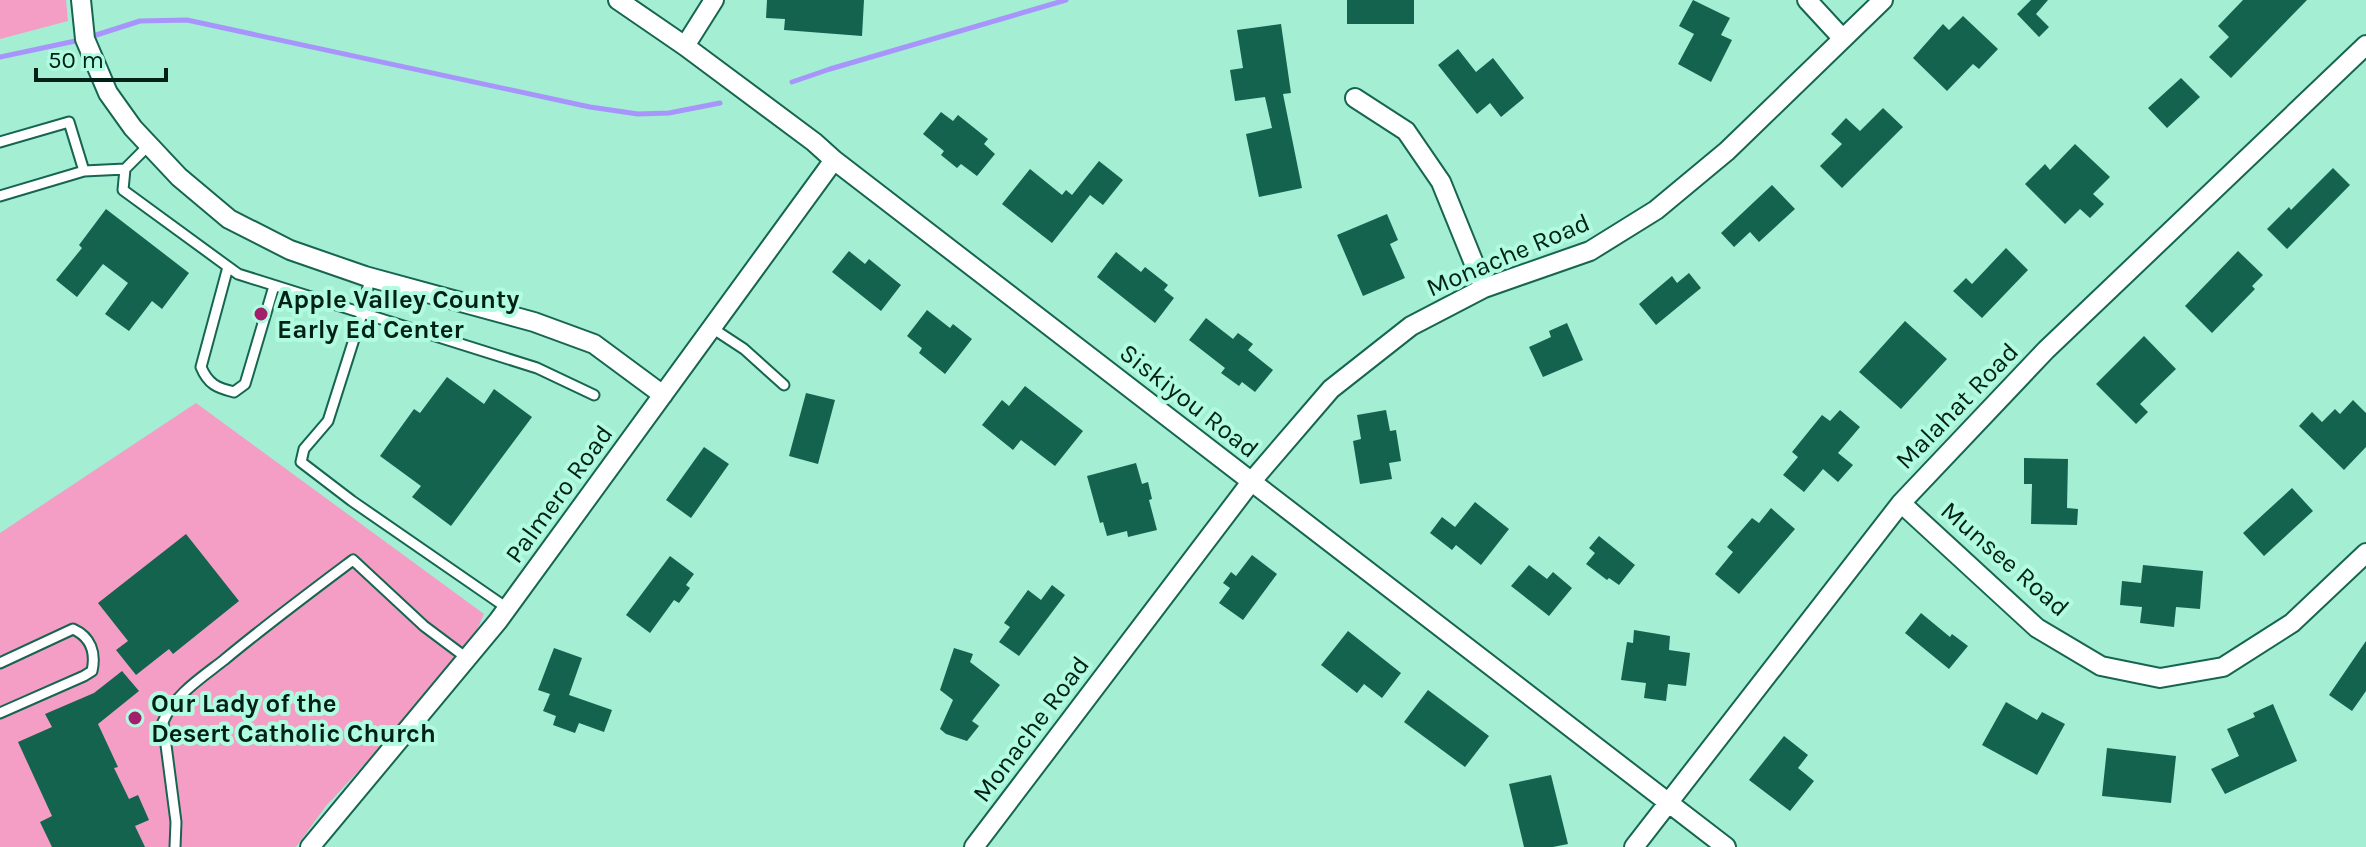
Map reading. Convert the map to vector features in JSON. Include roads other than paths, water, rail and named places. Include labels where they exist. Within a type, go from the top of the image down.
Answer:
[{"type":"street","points":[[81,0],[85,39],[108,93],[133,128],[179,177],[229,219],[290,250],[370,278],[534,322],[594,344],[663,395]]},
{"type":"street","name":"Siskiyou Road","points":[[618,0],[814,142],[1726,847]]},
{"type":"street","points":[[685,46],[714,0]]},
{"type":"street","points":[[1807,0],[1843,39]]},
{"type":"street","name":"Monache Road","points":[[974,847],[1251,482],[1331,389],[1411,326],[1484,288],[1590,251],[1656,210],[1727,151],[1883,0]]},
{"type":"street","name":"Malahat Road","points":[[1634,847],[1901,503],[2046,350],[2366,45]]},
{"type":"street","points":[[1355,98],[1406,131],[1441,182],[1484,288]]},
{"type":"street","name":"Palmero Road","points":[[317,845],[508,608],[834,160]]},
{"type":"street","name":"Munsee Road","points":[[1901,503],[2037,628],[2101,666],[2160,678],[2223,667],[2292,623],[2366,553]]},
{"type":"lane","points":[[0,142],[69,122],[84,171]]},
{"type":"lane","points":[[149,145],[125,169],[123,190],[238,274],[537,368],[594,395]]},
{"type":"lane","points":[[0,196],[84,171],[125,169]]},
{"type":"lane","points":[[228,267],[201,367],[205,378],[217,388],[234,392],[245,384],[274,286]]},
{"type":"lane","points":[[370,278],[362,314],[328,421],[304,449],[301,462],[508,608]]},
{"type":"lane","points":[[712,328],[744,349],[784,385]]},
{"type":"lane","points":[[175,847],[176,822],[163,722],[168,708],[249,639],[353,560],[424,626],[468,659]]},
{"type":"lane","points":[[0,663],[73,629],[88,640],[94,662],[92,671],[84,676],[0,713]]},
{"type":"waterway","points":[[792,82],[1066,0]]},
{"type":"waterway","points":[[90,37],[140,21],[187,20],[590,107],[638,114],[669,113],[720,103]]},
{"type":"waterway","points":[[0,57],[80,40]]},
{"type":"place","name":"Apple Valley County Early Ed Center","points":[[261,314]]},
{"type":"place","name":"Our Lady of the Desert Catholic Church","points":[[135,718]]}]
